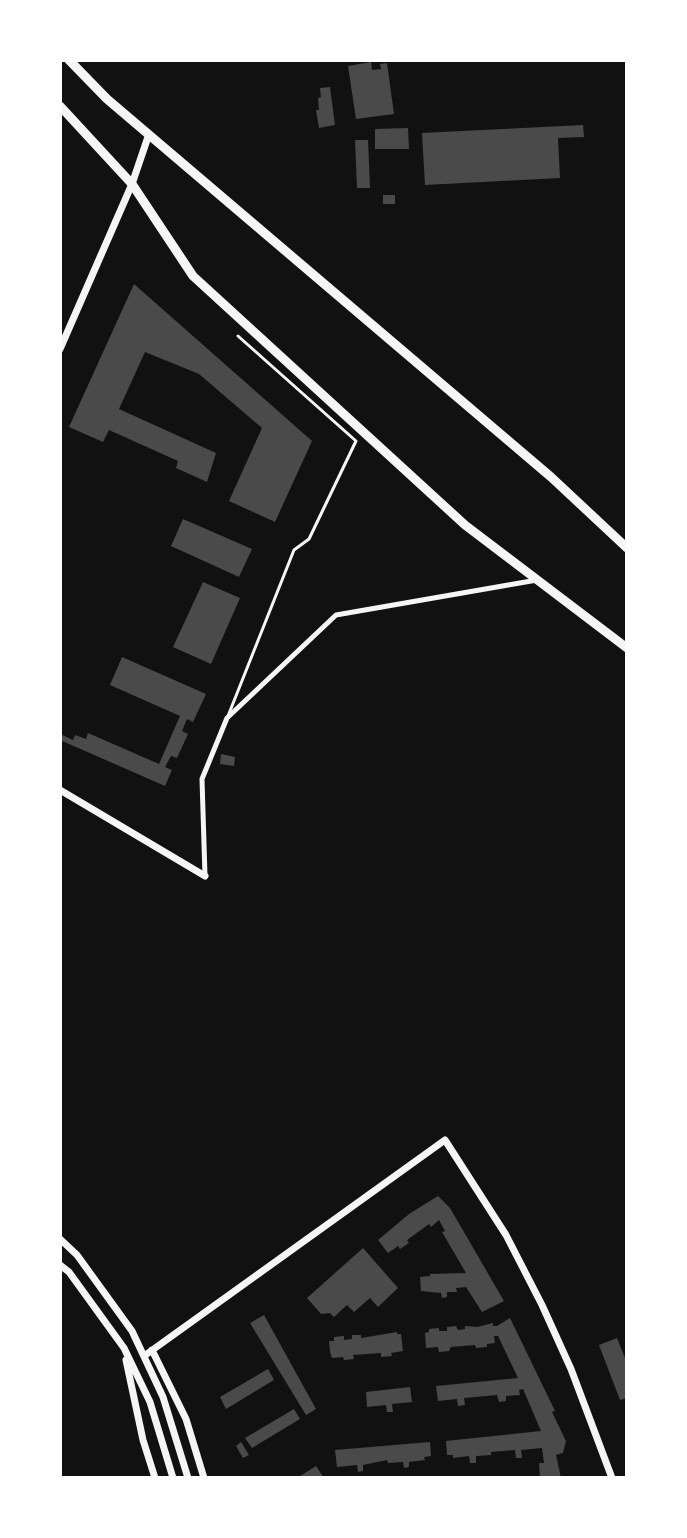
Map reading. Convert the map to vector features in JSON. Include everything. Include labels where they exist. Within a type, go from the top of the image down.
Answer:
[{"type":"main road","points":[[69,60],[107,99],[551,477],[627,548]]},
{"type":"main road","points":[[60,106],[132,184],[194,276],[465,525],[627,648]]},
{"type":"street","points":[[60,349],[132,184],[149,134]]},
{"type":"street","points":[[205,876],[202,779],[227,718],[336,615],[537,580]]},
{"type":"street","points":[[60,790],[205,876]]},
{"type":"street","points":[[144,1356],[445,1140],[506,1234],[542,1305],[571,1369],[612,1478]]},
{"type":"street","points":[[60,1239],[78,1255],[132,1331],[163,1397],[188,1478]]},
{"type":"street","points":[[60,1265],[69,1272],[124,1348],[150,1402],[173,1478]]},
{"type":"street","points":[[124,1348],[143,1440],[155,1478]]},
{"type":"street","points":[[152,1350],[186,1419],[204,1478]]},
{"type":"lane","points":[[227,718],[294,550],[309,539],[356,441],[238,336]]},
{"type":"building","points":[[371,62],[372,70],[381,69],[380,64],[387,63],[394,114],[356,119],[348,66]]},
{"type":"building","points":[[330,87],[335,125],[319,128],[316,110],[319,110],[320,88]]},
{"type":"building","points":[[583,125],[584,137],[558,138],[560,178],[425,185],[422,133]]},
{"type":"building","points":[[408,128],[409,149],[375,149],[375,129]]},
{"type":"building","points":[[355,140],[368,140],[370,188],[357,188]]},
{"type":"building","points":[[383,195],[395,195],[395,204],[383,204]]},
{"type":"building","points":[[134,284],[312,441],[275,522],[229,501],[262,428],[199,374],[145,352],[119,409],[216,453],[207,482],[176,468],[178,461],[109,430],[103,442],[69,427]]},
{"type":"building","points":[[183,519],[252,549],[239,577],[171,546]]},
{"type":"building","points":[[203,582],[240,598],[211,664],[173,647]]},
{"type":"building","points":[[122,657],[206,694],[193,722],[187,719],[182,731],[188,734],[177,758],[171,756],[165,767],[172,770],[165,786],[60,740],[60,734],[73,740],[75,735],[86,739],[88,733],[159,764],[180,716],[110,685]]},
{"type":"building","points":[[221,754],[235,757],[234,766],[220,764]]},
{"type":"building","points":[[438,1196],[450,1208],[504,1301],[482,1312],[466,1287],[456,1288],[457,1292],[447,1292],[447,1297],[442,1298],[441,1293],[421,1291],[420,1277],[430,1276],[430,1274],[466,1273],[442,1232],[445,1231],[439,1220],[431,1227],[429,1224],[407,1240],[409,1243],[400,1249],[398,1246],[388,1253],[378,1240],[409,1214]]},
{"type":"building","points":[[363,1248],[398,1288],[378,1307],[370,1298],[354,1312],[347,1305],[334,1317],[330,1313],[321,1314],[307,1298]]},
{"type":"building","points":[[264,1315],[316,1409],[306,1415],[250,1323]]},
{"type":"building","points":[[510,1318],[555,1411],[552,1412],[566,1441],[563,1453],[556,1455],[561,1478],[540,1478],[539,1463],[544,1463],[542,1448],[521,1450],[522,1458],[516,1458],[515,1450],[491,1452],[491,1455],[476,1456],[476,1463],[470,1463],[469,1456],[453,1458],[453,1455],[447,1455],[446,1441],[541,1431],[523,1389],[519,1390],[520,1395],[506,1396],[506,1401],[499,1402],[497,1395],[464,1398],[465,1405],[458,1406],[457,1399],[438,1401],[436,1386],[518,1378],[498,1336],[494,1336],[495,1343],[487,1344],[487,1347],[476,1348],[475,1345],[451,1347],[449,1351],[439,1352],[438,1347],[426,1348],[425,1333],[429,1332],[429,1329],[439,1328],[439,1331],[447,1331],[447,1327],[456,1326],[458,1330],[465,1329],[465,1326],[477,1327],[493,1323],[493,1326],[497,1326]]},
{"type":"building","points":[[397,1332],[401,1334],[403,1351],[391,1353],[392,1356],[381,1357],[381,1353],[353,1355],[354,1359],[332,1358],[329,1341],[334,1341],[334,1337],[344,1336],[344,1340],[352,1339],[352,1335],[361,1335],[361,1338]]},
{"type":"building","points":[[617,1338],[627,1363],[627,1398],[620,1400],[599,1345]]},
{"type":"building","points":[[268,1369],[274,1380],[226,1409],[220,1397]]},
{"type":"building","points":[[410,1387],[412,1402],[392,1404],[393,1412],[387,1412],[386,1405],[367,1407],[366,1392]]},
{"type":"building","points":[[294,1409],[300,1419],[252,1448],[245,1438]]},
{"type":"building","points":[[241,1442],[249,1455],[243,1458],[236,1446]]},
{"type":"building","points":[[430,1442],[431,1456],[424,1457],[425,1460],[409,1462],[409,1467],[404,1468],[403,1462],[388,1463],[387,1460],[363,1465],[363,1471],[358,1472],[357,1465],[337,1467],[335,1450]]},
{"type":"building","points":[[316,1466],[324,1478],[297,1478]]}]
